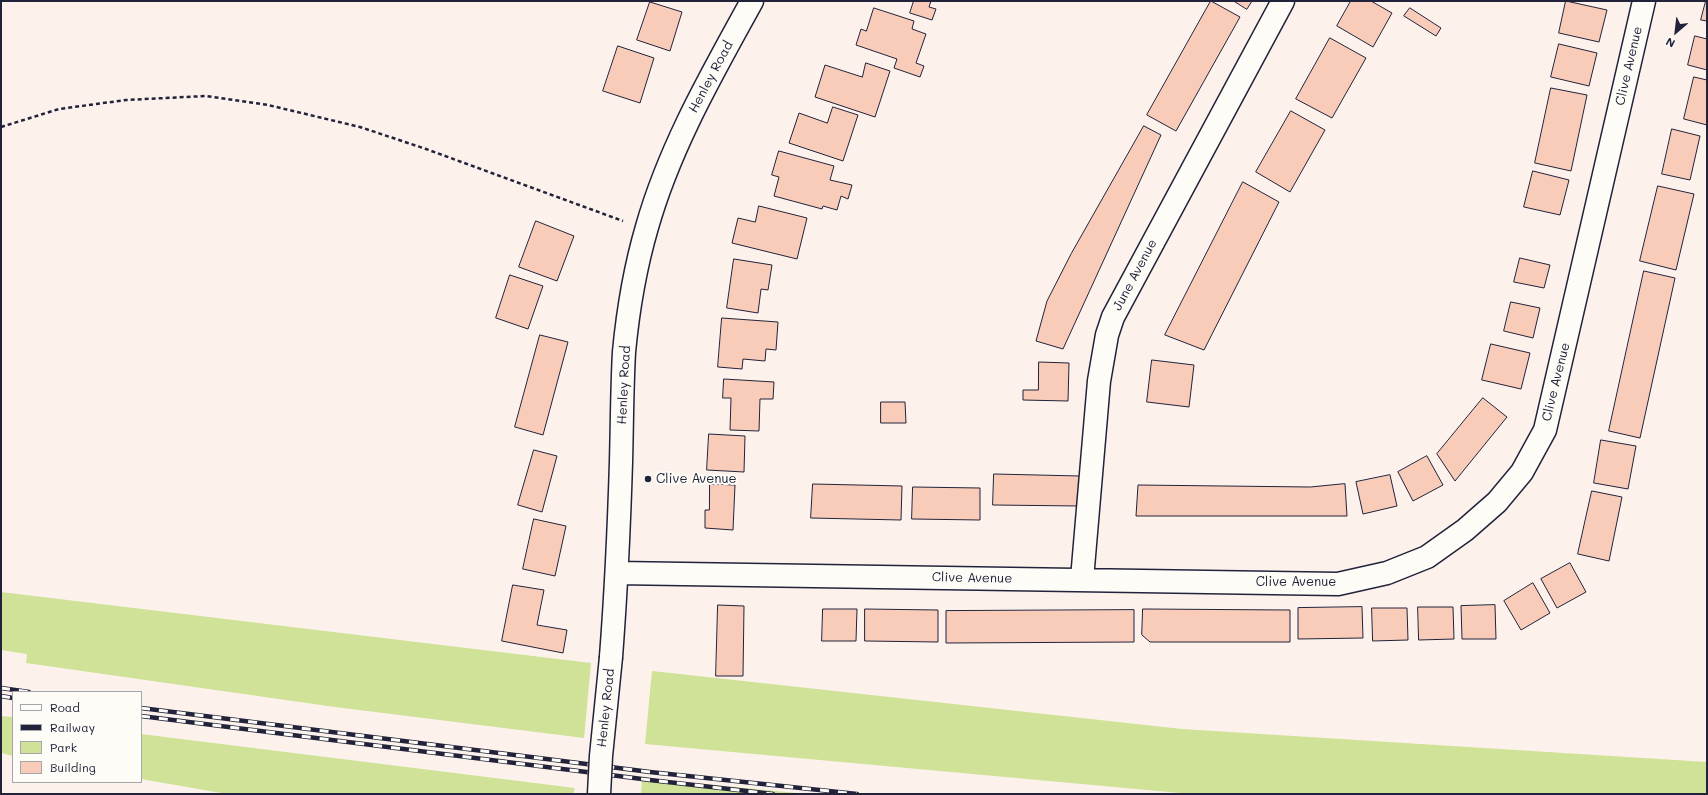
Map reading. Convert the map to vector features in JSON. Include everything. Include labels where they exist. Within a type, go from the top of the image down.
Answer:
[{"type":"street","name":"Henley Road","points":[[599,794],[617,573],[624,352],[630,303],[646,229],[667,167],[692,110],[752,1]]},
{"type":"street","name":"June Avenue","points":[[1082,579],[1099,381],[1107,335],[1113,317],[1283,1]]},
{"type":"street","name":"Clive Avenue","points":[[617,573],[1338,584],[1387,573],[1427,557],[1465,530],[1497,502],[1522,472],[1545,430],[1644,1]]},
{"type":"path","points":[[1,127],[59,109],[126,100],[206,96],[268,105],[360,127],[426,149],[646,229]]},
{"type":"green space","points":[[1,592],[591,663],[584,738],[335,707],[26,663],[27,654],[1,650]]},
{"type":"green space","points":[[652,671],[1182,729],[1707,762],[1707,794],[1191,794],[645,744]]},
{"type":"green space","points":[[1,716],[12,717],[12,756],[1,753]]},
{"type":"green space","points":[[142,734],[575,788],[573,794],[227,794],[142,779]]},
{"type":"green space","points":[[642,778],[807,794],[641,794]]},
{"type":"building","points":[[914,1],[931,1],[929,7],[936,9],[932,20],[910,13]]},
{"type":"building","points":[[1211,1],[1240,17],[1176,131],[1147,115]]},
{"type":"building","points":[[1234,1],[1252,1],[1247,9]]},
{"type":"building","points":[[1351,1],[1371,1],[1392,13],[1373,47],[1337,26]]},
{"type":"building","points":[[1566,1],[1607,10],[1599,42],[1559,33]]},
{"type":"building","points":[[1707,1],[1707,21],[1701,20]]},
{"type":"building","points":[[650,2],[682,12],[670,51],[637,40]]},
{"type":"building","points":[[874,8],[914,21],[912,29],[926,34],[916,63],[924,66],[920,77],[894,68],[897,59],[856,45],[861,29],[866,31]]},
{"type":"building","points":[[1410,8],[1441,28],[1436,36],[1404,16]]},
{"type":"building","points":[[1695,36],[1707,39],[1707,70],[1688,65]]},
{"type":"building","points":[[1330,38],[1366,58],[1332,118],[1296,99]]},
{"type":"building","points":[[1559,44],[1597,53],[1589,86],[1551,77]]},
{"type":"building","points":[[618,46],[654,58],[640,103],[603,91]]},
{"type":"building","points":[[866,63],[890,71],[875,117],[815,97],[825,65],[862,77]]},
{"type":"building","points":[[1694,77],[1707,80],[1707,125],[1684,119]]},
{"type":"building","points":[[1551,88],[1587,95],[1571,171],[1535,163]]},
{"type":"building","points":[[833,107],[858,115],[843,161],[789,143],[799,113],[827,123]]},
{"type":"building","points":[[1291,111],[1325,130],[1290,192],[1256,172]]},
{"type":"building","points":[[1144,126],[1161,135],[1063,349],[1036,341],[1047,301],[1071,254]]},
{"type":"building","points":[[1672,129],[1700,136],[1690,180],[1662,174]]},
{"type":"building","points":[[779,151],[834,166],[830,180],[852,185],[848,199],[841,196],[837,210],[823,206],[822,209],[774,196],[779,177],[772,175]]},
{"type":"building","points":[[1533,171],[1569,180],[1560,215],[1524,207]]},
{"type":"building","points":[[1243,182],[1279,202],[1204,350],[1165,335]]},
{"type":"building","points":[[1658,186],[1694,194],[1676,270],[1640,261]]},
{"type":"building","points":[[759,206],[807,218],[797,259],[732,243],[738,218],[755,222]]},
{"type":"building","points":[[536,221],[574,236],[557,281],[519,267]]},
{"type":"building","points":[[1520,258],[1550,265],[1544,288],[1514,282]]},
{"type":"building","points":[[734,259],[772,265],[768,290],[761,289],[758,313],[727,308]]},
{"type":"building","points":[[1644,271],[1675,278],[1640,438],[1609,431]]},
{"type":"building","points":[[510,275],[543,286],[528,329],[496,318]]},
{"type":"building","points":[[1511,302],[1540,308],[1533,338],[1504,331]]},
{"type":"building","points":[[722,318],[778,322],[776,350],[766,349],[765,361],[743,359],[742,369],[718,367]]},
{"type":"building","points":[[540,335],[568,342],[543,435],[515,427]]},
{"type":"building","points":[[1491,344],[1530,353],[1521,389],[1482,380]]},
{"type":"building","points":[[1152,360],[1194,365],[1189,407],[1147,402]]},
{"type":"building","points":[[1039,362],[1069,363],[1068,401],[1023,400],[1023,390],[1038,390]]},
{"type":"building","points":[[724,379],[774,382],[773,399],[760,399],[759,431],[730,430],[731,398],[723,398]]},
{"type":"building","points":[[1483,398],[1507,417],[1455,481],[1437,454]]},
{"type":"building","points":[[881,402],[905,402],[906,423],[881,423]]},
{"type":"building","points":[[709,434],[745,436],[744,472],[707,470]]},
{"type":"building","points":[[1601,440],[1636,446],[1628,489],[1594,483]]},
{"type":"building","points":[[534,450],[557,456],[542,512],[518,505]]},
{"type":"building","points":[[1427,456],[1443,485],[1413,501],[1398,472]]},
{"type":"building","points":[[994,474],[1080,476],[1079,506],[993,505]]},
{"type":"building","points":[[1390,475],[1397,506],[1363,514],[1356,482]]},
{"type":"building","points":[[710,484],[735,485],[733,530],[705,528],[705,510],[709,510]]},
{"type":"building","points":[[813,484],[902,486],[901,520],[811,518]]},
{"type":"building","points":[[1345,484],[1347,516],[1136,516],[1138,485],[1310,487]]},
{"type":"building","points":[[913,487],[980,488],[980,520],[912,519]]},
{"type":"building","points":[[1592,491],[1622,497],[1609,561],[1578,554]]},
{"type":"building","points":[[534,519],[566,526],[555,576],[523,569]]},
{"type":"building","points":[[1570,563],[1586,592],[1557,608],[1541,579]]},
{"type":"building","points":[[1533,583],[1550,613],[1521,630],[1504,601]]},
{"type":"building","points":[[513,585],[544,590],[537,625],[567,630],[563,653],[502,641]]},
{"type":"building","points":[[718,605],[744,606],[743,676],[716,676]]},
{"type":"building","points":[[1495,605],[1496,639],[1462,639],[1461,606]]},
{"type":"building","points":[[1362,607],[1363,638],[1298,639],[1298,608]]},
{"type":"building","points":[[1418,607],[1453,607],[1454,639],[1419,640]]},
{"type":"building","points":[[1372,608],[1407,608],[1408,640],[1373,641]]},
{"type":"building","points":[[823,609],[857,609],[856,641],[822,641]]},
{"type":"building","points":[[865,609],[938,610],[938,642],[865,641]]},
{"type":"building","points":[[1143,609],[1290,610],[1290,642],[1150,642],[1142,635]]},
{"type":"building","points":[[1134,610],[1134,642],[946,643],[946,611]]},
{"type":"railway","points":[[1,688],[22,691]]},
{"type":"railway","points":[[1,696],[12,698]]},
{"type":"railway","points":[[142,708],[650,772],[857,794]]},
{"type":"railway","points":[[142,716],[773,794]]},
{"type":"place","name":"Clive Avenue","points":[[648,479]]}]
